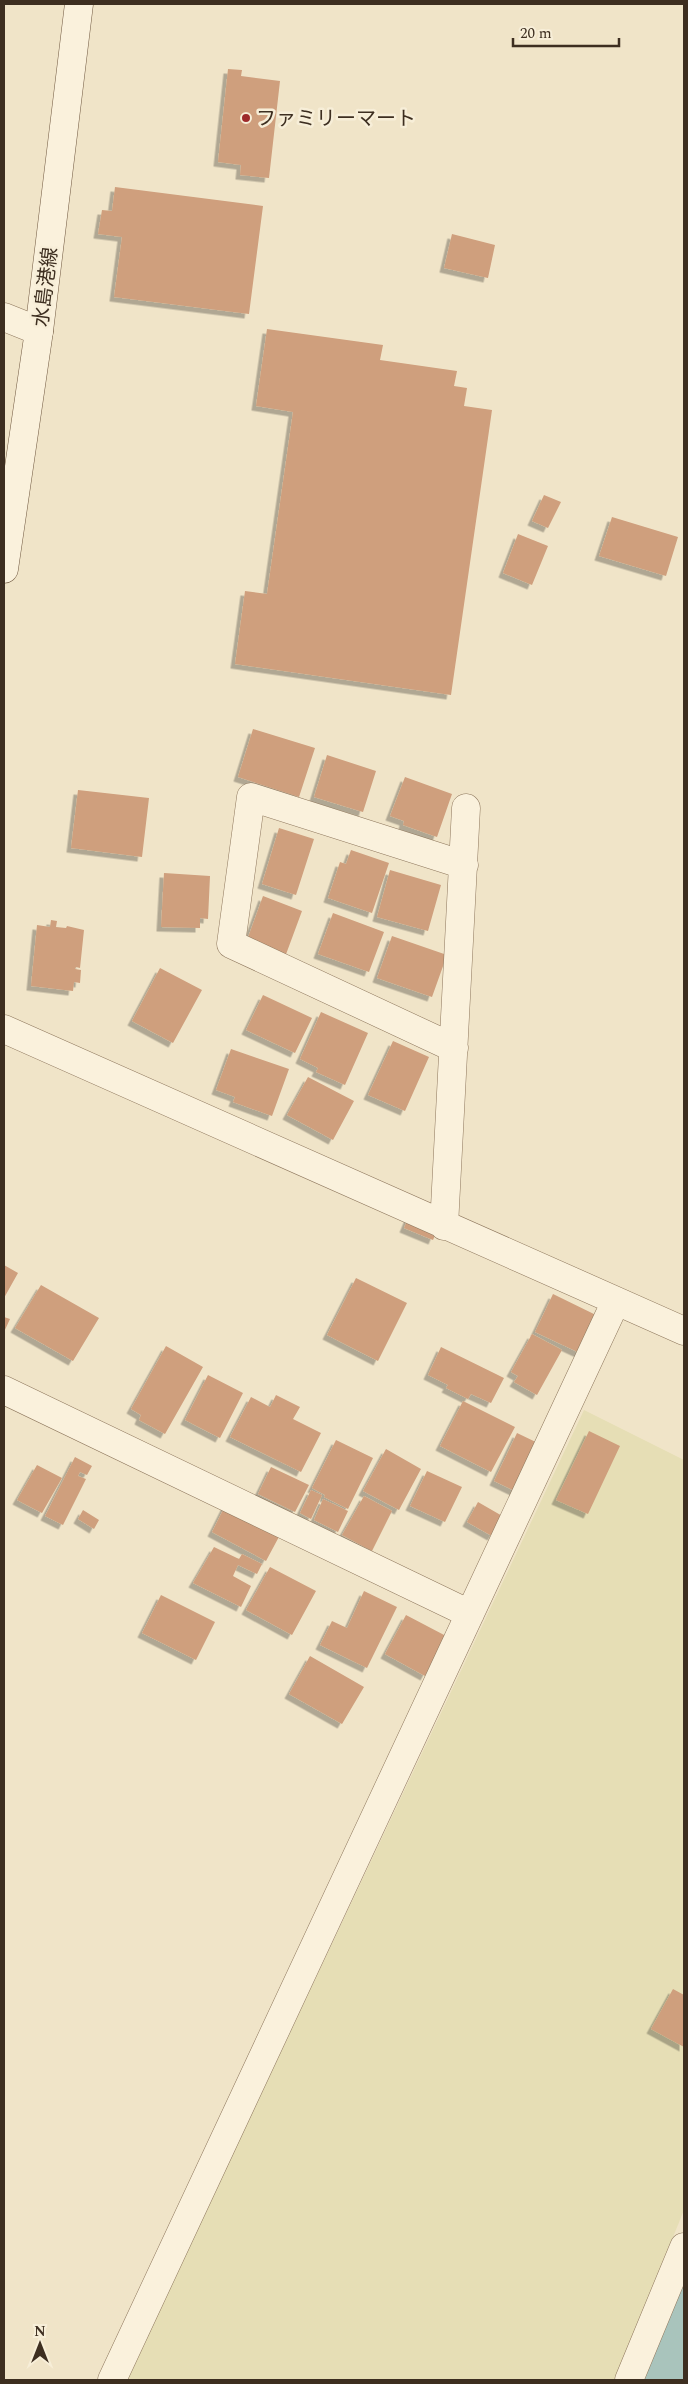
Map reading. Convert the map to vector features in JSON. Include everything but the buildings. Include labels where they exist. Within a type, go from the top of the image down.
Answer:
[{"type":"street","name":"水島港線","points":[[4,570],[40,331],[79,4]]},
{"type":"street","points":[[4,317],[40,331]]},
{"type":"street","points":[[454,1048],[231,944],[251,798],[464,865]]},
{"type":"street","points":[[444,1226],[466,808]]},
{"type":"street","points":[[4,1029],[684,1331]]},
{"type":"street","points":[[112,2380],[616,1301]]},
{"type":"street","points":[[4,1390],[470,1614]]},
{"type":"street","points":[[629,2380],[684,2247]]},
{"type":"shaded area","points":[[584,1410],[684,1460],[684,2210],[615,2380],[126,2380]]},
{"type":"waterway","points":[[659,2380],[684,2320]]},
{"type":"waterway","points":[[679,2380],[684,2367]]},
{"type":"place","name":"ファミリーマート","points":[[246,118]]}]
